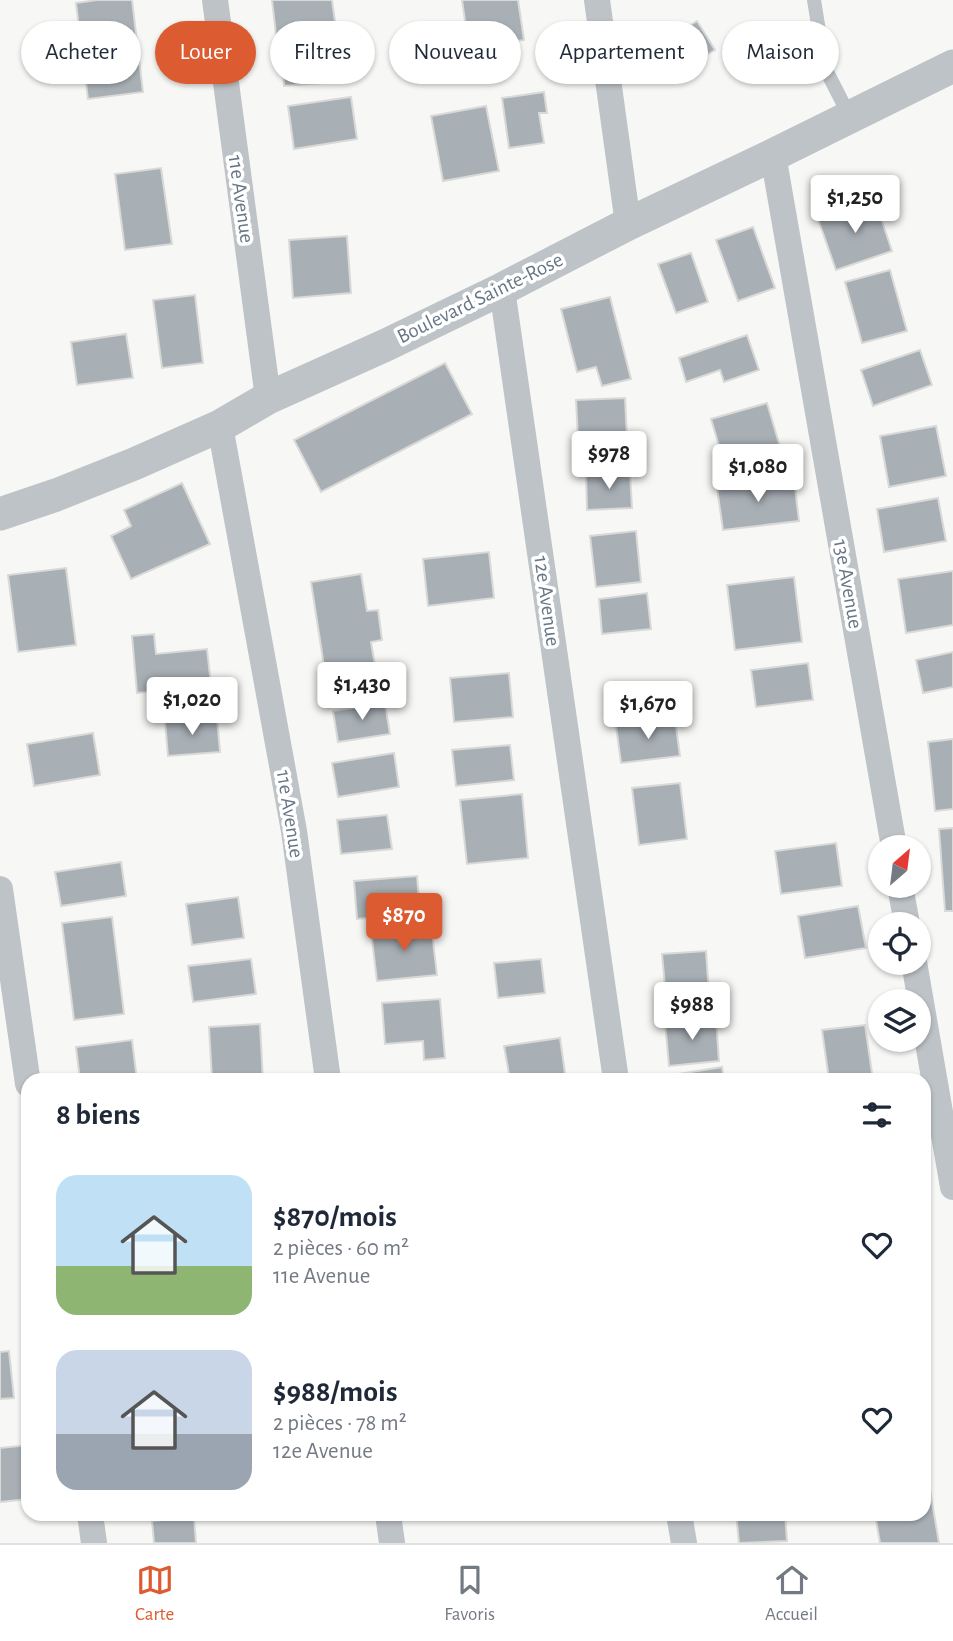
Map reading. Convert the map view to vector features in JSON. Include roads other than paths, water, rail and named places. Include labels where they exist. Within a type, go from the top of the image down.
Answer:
[{"type":"street","name":"11e Avenue","points":[[215,0],[268,398]]},
{"type":"street","points":[[597,0],[628,224]]},
{"type":"street","name":"Boulevard Sainte-Rose","points":[[0,514],[82,485],[220,426],[268,398],[502,289],[628,224],[953,66]]},
{"type":"street","name":"13e Avenue","points":[[773,155],[892,835]]},
{"type":"street","name":"12e Avenue","points":[[502,289],[616,1073]]},
{"type":"street","name":"11e Avenue","points":[[220,426],[294,831],[327,1073]]},
{"type":"street","points":[[0,889],[26,1073]]},
{"type":"street","points":[[916,975],[953,1187]]},
{"type":"street","points":[[91,1521],[94,1543]]},
{"type":"street","points":[[389,1521],[392,1543]]},
{"type":"street","points":[[680,1521],[684,1543]]},
{"type":"lane","points":[[814,0],[825,68],[850,117]]}]
